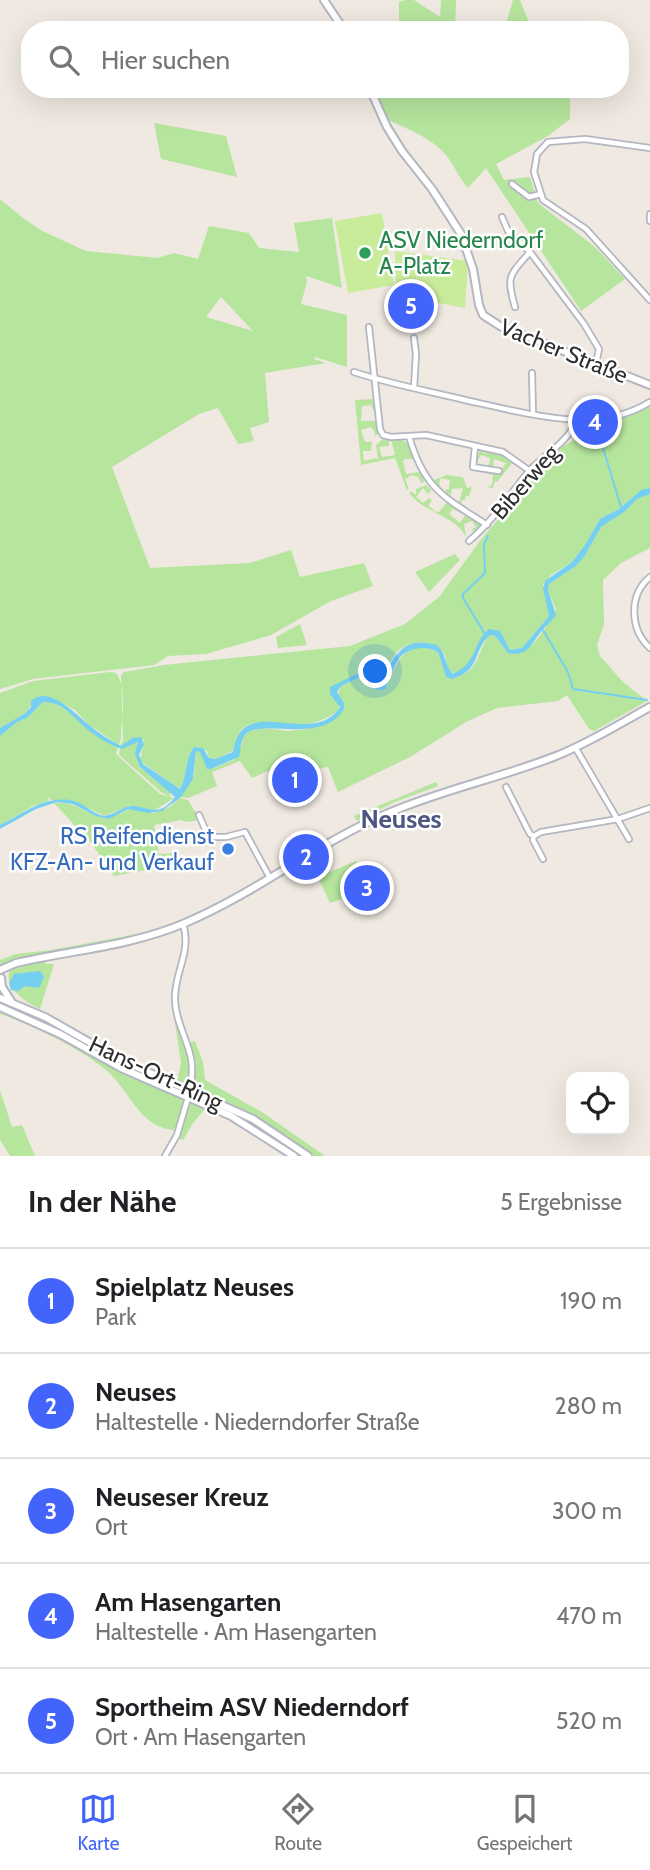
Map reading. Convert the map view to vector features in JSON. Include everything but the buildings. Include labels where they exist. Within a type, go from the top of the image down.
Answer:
[{"type":"main road","points":[[324,0],[338,21]]},
{"type":"main road","name":"Vacher Straße","points":[[374,98],[402,151],[432,189],[461,234],[474,269],[483,315],[500,326],[650,385]]},
{"type":"main road","points":[[0,970],[16,963],[143,938],[183,923],[216,909],[348,832],[390,812],[415,801],[542,761],[607,731],[650,707]]},
{"type":"main road","points":[[11,1002],[0,979],[16,963]]},
{"type":"main road","name":"Hans-Ort-Ring","points":[[0,998],[46,1017],[119,1059],[253,1119],[308,1156]]},
{"type":"main road","name":"Hans-Ort-Ring","points":[[0,1007],[35,1021],[121,1068],[231,1116],[294,1156]]},
{"type":"street","points":[[649,298],[586,229],[543,200],[534,172],[537,154],[548,142],[585,139],[650,148]]},
{"type":"street","points":[[512,184],[529,197],[541,194]]},
{"type":"street","points":[[650,214],[650,221]]},
{"type":"street","points":[[502,217],[508,232],[530,252],[584,324],[599,349],[596,365]]},
{"type":"street","points":[[515,307],[509,278],[530,252]]},
{"type":"street","points":[[369,327],[380,429],[383,435],[426,435],[503,452],[530,471]]},
{"type":"street","points":[[414,338],[414,388]]},
{"type":"street","points":[[354,372],[533,414],[576,420],[606,418],[640,408],[650,402]]},
{"type":"street","points":[[532,373],[533,414]]},
{"type":"street","name":"Biberweg","points":[[469,541],[487,525],[530,471],[573,430],[576,420]]},
{"type":"street","points":[[409,436],[429,483],[440,495],[487,525]]},
{"type":"street","points":[[475,446],[473,467],[499,471]]},
{"type":"street","points":[[650,577],[639,587],[634,601],[639,636],[650,648]]},
{"type":"street","points":[[575,747],[629,839]]},
{"type":"street","points":[[506,787],[530,834],[534,836]]},
{"type":"street","points":[[534,836],[541,832],[618,819],[650,808]]},
{"type":"street","points":[[199,815],[212,836],[226,837],[245,832],[271,878]]},
{"type":"street","points":[[534,836],[533,840],[543,859]]},
{"type":"street","points":[[183,923],[187,945],[177,982],[175,1002],[192,1059],[190,1086]]},
{"type":"street","points":[[164,1156],[177,1135],[187,1101]]},
{"type":"green space","points":[[414,0],[440,17],[441,0],[456,0],[455,21],[399,21],[399,2]]},
{"type":"green space","points":[[513,0],[520,0],[528,21],[507,21]]},
{"type":"green space","points":[[378,98],[570,98],[570,119],[548,136],[496,164],[504,180],[530,177],[538,203],[595,247],[625,279],[581,311],[486,168],[468,188],[449,159],[436,146],[421,135],[386,119]]},
{"type":"green space","points":[[154,123],[226,136],[237,177],[161,159]]},
{"type":"green space","points":[[0,199],[42,231],[86,251],[158,258],[174,253],[198,259],[209,226],[249,233],[259,248],[299,252],[294,223],[332,218],[342,288],[306,276],[301,304],[347,315],[347,367],[315,357],[314,359],[326,363],[265,373],[269,422],[250,428],[254,441],[238,444],[218,408],[199,414],[112,467],[150,568],[250,563],[291,550],[300,577],[364,563],[373,586],[331,601],[271,635],[206,654],[168,656],[154,665],[33,679],[0,689]],"holes":[[[221,297],[253,331],[206,317]]]},
{"type":"green space","name":"ASV Niederndorf A-Platz","points":[[382,213],[394,285],[348,293],[335,221]]},
{"type":"green space","points":[[395,251],[468,261],[465,308],[396,295]]},
{"type":"green space","points":[[374,399],[376,416],[371,405],[362,406],[361,421],[376,421],[378,434],[374,437],[375,433],[371,427],[361,430],[365,442],[372,442],[371,451],[363,451],[364,461],[376,458],[378,460],[376,445],[383,439],[389,440],[389,446],[379,447],[382,457],[395,455],[391,440],[402,440],[408,444],[416,462],[413,459],[405,459],[403,462],[406,474],[420,472],[424,481],[422,484],[418,477],[412,475],[405,479],[409,489],[407,490],[395,458],[361,465],[355,400]]},
{"type":"green space","points":[[650,407],[650,488],[640,491],[619,509],[600,519],[572,562],[551,575],[543,584],[549,616],[522,648],[510,650],[502,636],[485,632],[469,664],[454,674],[448,668],[444,654],[437,647],[420,642],[407,645],[390,662],[382,682],[357,674],[330,694],[339,705],[338,711],[328,717],[301,725],[248,725],[242,729],[233,751],[215,759],[209,758],[207,751],[194,747],[180,789],[140,761],[144,740],[120,746],[123,740],[121,675],[124,672],[164,665],[350,646],[405,624],[439,597],[480,541],[557,449],[607,423]]},
{"type":"green space","points":[[486,450],[513,462],[497,482],[495,481],[493,488],[486,487],[492,485],[493,475],[488,474],[488,471],[500,472],[506,463],[494,459],[493,467],[496,470],[485,468],[488,467],[490,458],[481,455],[476,463],[479,452],[485,454]]},
{"type":"green space","points":[[447,475],[463,477],[467,488],[472,487],[469,497],[466,495],[461,504],[459,503],[463,488],[452,489],[450,497],[450,493],[449,496],[445,494],[450,480],[441,478],[439,483],[442,492],[431,481]]},
{"type":"green space","points":[[426,485],[431,490],[428,494],[423,488],[416,497],[423,503],[429,498],[432,500],[428,506],[433,511],[439,512],[447,502],[463,512],[462,514],[453,509],[449,514],[460,523],[466,514],[479,522],[480,526],[473,532],[472,529],[476,527],[472,521],[464,524],[466,537],[455,524],[431,510],[415,500],[409,493],[412,491],[416,494],[416,489]]},
{"type":"green space","points":[[650,494],[650,548],[621,563],[603,580],[604,624],[597,645],[600,656],[623,682],[647,701],[594,731],[589,729],[567,695],[558,701],[497,708],[466,722],[410,757],[338,792],[328,767],[292,771],[275,779],[268,771],[252,778],[240,761],[212,772],[217,786],[188,798],[181,797],[194,776],[196,751],[214,768],[234,760],[241,748],[243,737],[249,731],[263,728],[287,731],[308,729],[330,721],[344,703],[338,694],[341,686],[360,677],[370,684],[387,687],[398,661],[410,650],[418,647],[438,652],[446,677],[455,678],[473,666],[490,635],[495,636],[508,653],[530,646],[556,610],[548,590],[549,584],[576,566],[601,527],[624,512],[637,499]]},
{"type":"green space","points":[[455,554],[460,560],[429,592],[415,572]]},
{"type":"green space","points":[[300,624],[307,645],[278,648],[276,637]]},
{"type":"green space","points":[[116,673],[122,687],[123,714],[119,745],[88,724],[75,710],[54,699],[39,696],[24,714],[0,728],[0,693],[33,681]]},
{"type":"green space","points":[[43,702],[63,708],[98,736],[118,747],[116,754],[160,794],[174,798],[155,810],[129,806],[104,816],[80,804],[51,800],[47,796],[49,801],[33,806],[0,825],[0,736],[17,722],[27,718]]},
{"type":"green space","points":[[137,742],[140,767],[170,792],[170,797],[119,755],[120,748]]},
{"type":"green space","points":[[436,782],[438,786],[395,802],[357,821],[354,816]]},
{"type":"green space","points":[[179,798],[188,800],[200,820],[154,825],[159,854],[174,853],[178,864],[114,876],[92,844],[54,803],[65,803],[107,817],[128,809],[154,813],[170,807]]},
{"type":"green space","points":[[356,861],[369,889],[330,903],[318,877]]},
{"type":"green space","points":[[147,932],[117,941],[11,960],[0,966],[0,960],[16,954]]},
{"type":"green space","points":[[45,961],[46,964],[54,964],[40,1009],[12,988],[9,975],[15,967]]},
{"type":"green space","points":[[0,1009],[185,1099],[177,1126],[173,1130],[151,1122],[114,1078],[96,1062],[55,1038],[0,1014]]},
{"type":"green space","points":[[174,1016],[188,1059],[188,1086],[177,1082],[181,1063]]},
{"type":"green space","points":[[195,1041],[203,1062],[205,1080],[262,1112],[325,1156],[313,1156],[262,1122],[192,1088],[196,1062],[190,1042]]},
{"type":"green space","points":[[0,1090],[12,1127],[22,1125],[35,1156],[10,1156],[0,1140]]},
{"type":"green space","points":[[189,1101],[206,1108],[183,1140],[178,1138]]},
{"type":"water","points":[[650,488],[650,494],[637,499],[624,512],[601,527],[576,566],[549,584],[548,590],[556,615],[524,652],[508,653],[495,636],[490,635],[480,648],[473,665],[462,675],[452,679],[446,677],[438,652],[426,648],[408,651],[398,660],[385,689],[377,690],[360,677],[341,686],[337,692],[344,703],[344,709],[334,720],[307,729],[252,730],[243,737],[239,757],[211,769],[207,769],[200,752],[196,751],[193,779],[181,797],[162,811],[148,813],[128,809],[109,819],[96,816],[73,804],[57,802],[36,809],[0,829],[0,825],[26,811],[54,800],[74,801],[104,816],[129,806],[159,809],[175,797],[140,767],[135,754],[138,742],[122,749],[113,745],[88,730],[57,705],[43,702],[27,718],[17,722],[0,736],[0,728],[24,714],[31,707],[31,701],[38,697],[45,696],[61,702],[121,746],[132,738],[141,737],[144,744],[139,755],[143,764],[180,789],[194,747],[203,748],[209,758],[215,759],[233,752],[239,734],[250,725],[264,722],[313,723],[328,719],[340,707],[330,694],[330,687],[361,672],[371,675],[376,682],[382,682],[391,663],[408,645],[437,645],[453,674],[467,664],[489,629],[500,631],[510,650],[522,648],[549,616],[543,588],[545,581],[572,562],[600,519],[619,509],[641,490]]},
{"type":"water","points":[[40,971],[44,977],[39,988],[25,986],[18,991],[11,990],[9,983],[14,974]]},
{"type":"waterway","points":[[600,438],[621,507]]},
{"type":"waterway","points":[[485,634],[463,594],[485,573],[484,544],[488,536]]},
{"type":"waterway","points":[[543,630],[568,672],[573,689],[647,700]]},
{"type":"place","name":"ASV Niederndorf A-Platz","points":[[365,253]]},
{"type":"place","name":"Sportheim ASV Niederndorf","points":[[411,306]]},
{"type":"place","name":"Am Hasengarten","points":[[595,422]]},
{"type":"place","name":"Spielplatz Neuses","points":[[295,780]]},
{"type":"place","name":"RS Reifendienst KFZ-An- und Verkauf","points":[[228,849]]},
{"type":"place","name":"Neuses","points":[[306,857]]},
{"type":"place","name":"Neuseser Kreuz","points":[[367,888]]},
{"type":"district","name":"Neuses","points":[[401,819]]}]
